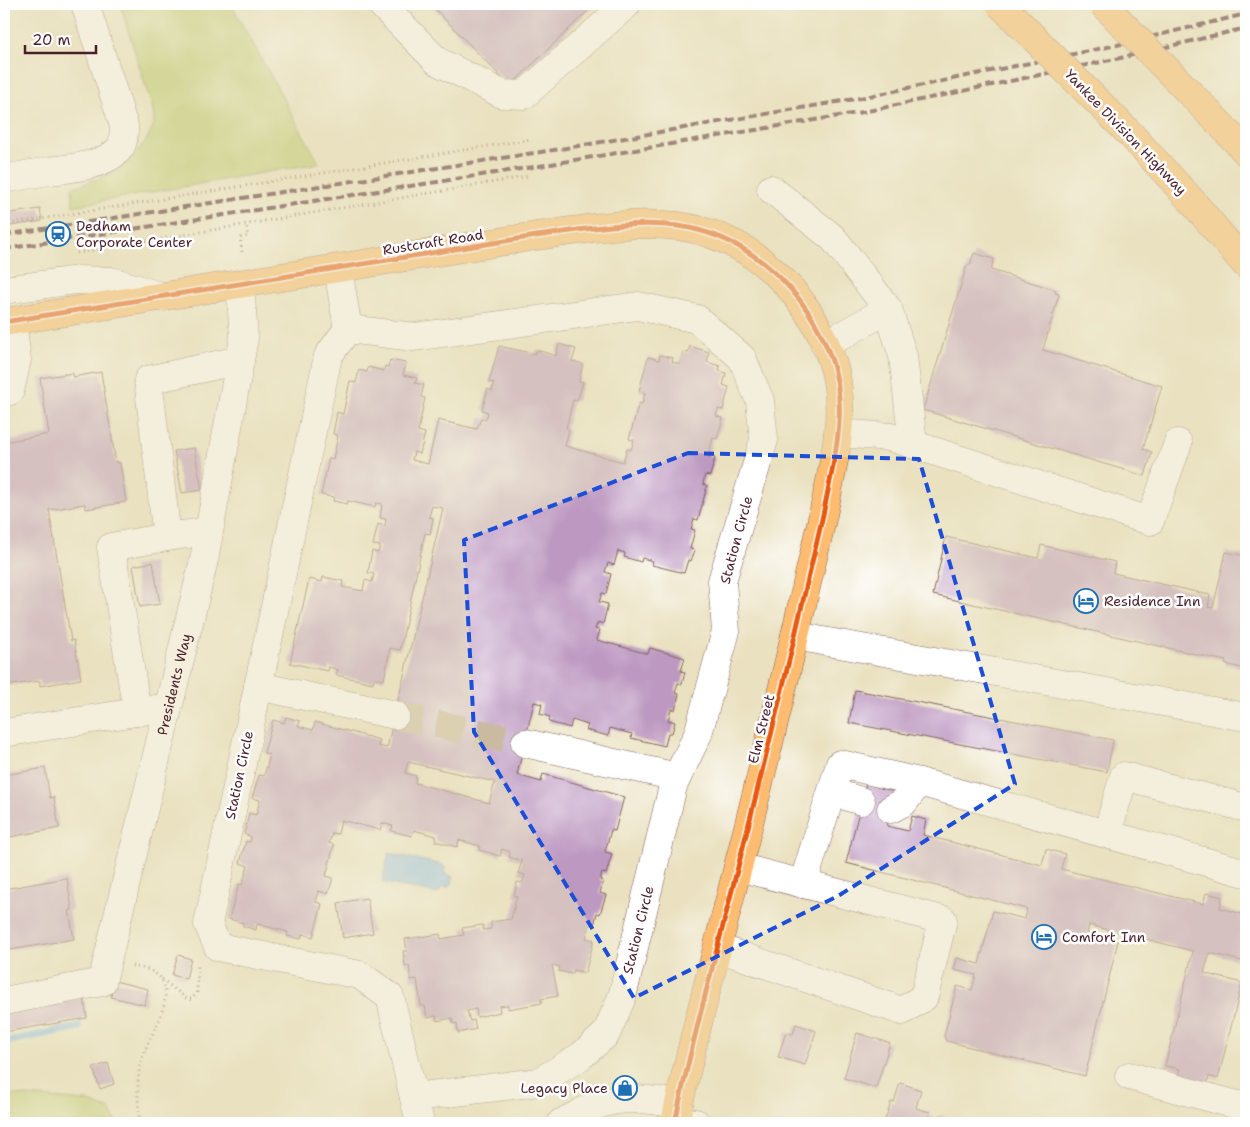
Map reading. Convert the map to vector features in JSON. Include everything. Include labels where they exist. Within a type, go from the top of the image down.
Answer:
[{"type":"main road","name":"Yankee Division Highway","points":[[1000,4],[1132,136],[1191,200],[1246,265]]},
{"type":"main road","points":[[1103,4],[1246,152]]},
{"type":"main road","points":[[1220,124],[1246,142]]},
{"type":"main road","name":"Rustcraft Road","points":[[8,322],[580,230],[618,226],[679,226],[736,244],[779,274],[794,292],[824,342]]},
{"type":"main road","name":"Elm Street","points":[[681,1118],[718,948],[795,636],[829,486],[838,433],[839,414],[837,382],[831,358],[824,342]]},
{"type":"lane","points":[[4,179],[76,168],[110,156],[120,147],[124,138],[124,126],[85,4]]},
{"type":"lane","points":[[381,4],[437,61],[502,94],[524,95],[627,4]]},
{"type":"lane","points":[[771,189],[833,238],[888,309],[903,356],[912,444]]},
{"type":"lane","points":[[338,268],[348,329]]},
{"type":"lane","points":[[4,290],[77,280],[111,281],[163,297]]},
{"type":"lane","name":"Presidents Way","points":[[4,1001],[102,982],[204,560],[244,338],[240,284]]},
{"type":"lane","name":"Station Circle","points":[[213,936],[208,924],[328,356],[348,329],[414,337],[638,306],[698,319],[742,358],[760,401],[764,440],[722,581],[726,631],[698,734],[673,786],[622,997],[606,1034],[581,1056],[539,1082],[414,1097]]},
{"type":"lane","points":[[824,342],[888,309]]},
{"type":"lane","points":[[4,394],[10,391],[17,360],[8,322]]},
{"type":"lane","points":[[167,537],[148,380],[240,360]]},
{"type":"lane","points":[[838,433],[890,437],[1150,521],[1178,443]]},
{"type":"lane","points":[[137,712],[111,547],[209,532]]},
{"type":"lane","points":[[795,636],[1246,717]]},
{"type":"lane","points":[[258,686],[395,715]]},
{"type":"lane","points":[[4,733],[168,706]]},
{"type":"lane","points":[[525,743],[678,777]]},
{"type":"lane","points":[[803,884],[840,764],[919,782],[1246,873]]},
{"type":"lane","points":[[1107,834],[1124,776],[1246,808]]},
{"type":"lane","points":[[891,808],[904,802],[919,782]]},
{"type":"lane","points":[[832,792],[862,801]]},
{"type":"lane","points":[[718,948],[902,1011],[924,997],[943,920],[738,867]]},
{"type":"lane","points":[[213,936],[218,947],[360,975],[390,997],[420,1123]]},
{"type":"lane","points":[[1129,1076],[1245,1107],[1246,1104]]},
{"type":"lane","points":[[561,1123],[598,1104],[618,1099],[640,1098],[681,1118]]},
{"type":"path","points":[[4,225],[532,139]]},
{"type":"path","points":[[74,253],[530,176]]},
{"type":"path","points":[[242,252],[240,238],[248,236],[246,224]]},
{"type":"path","points":[[107,960],[150,971],[187,999],[192,998],[197,992],[198,955],[213,936]]},
{"type":"path","points":[[140,1123],[137,1098],[141,1060],[164,1006],[166,990],[159,977]]},
{"type":"highlighted area","points":[[688,453],[919,459],[1015,784],[838,896],[634,998],[474,732],[464,540]]},
{"type":"green space","points":[[120,4],[231,4],[319,163],[73,206],[72,187],[119,170],[146,141],[154,124],[153,110]]},
{"type":"green space","points":[[4,1094],[87,1101],[110,1110],[117,1123],[4,1123]]},
{"type":"water","points":[[389,853],[443,865],[445,867],[444,873],[452,876],[453,882],[448,888],[441,887],[440,892],[437,891],[437,894],[382,882]]},
{"type":"building","points":[[430,4],[595,4],[510,86]]},
{"type":"building","points":[[40,209],[42,221],[4,227],[4,214]]},
{"type":"building","points":[[974,253],[994,259],[991,270],[1056,290],[1055,293],[1059,294],[1043,350],[1162,386],[1143,449],[1152,452],[1145,476],[923,410],[967,265],[970,265]]},
{"type":"building","points":[[559,344],[576,349],[572,361],[583,364],[579,381],[583,382],[577,401],[573,400],[566,428],[569,430],[565,446],[623,462],[627,449],[631,450],[634,440],[629,439],[639,403],[642,404],[645,393],[639,391],[648,357],[659,360],[660,355],[673,358],[672,362],[680,364],[683,352],[688,353],[690,346],[709,352],[707,362],[720,366],[719,371],[726,373],[723,385],[729,387],[723,410],[718,409],[716,416],[723,418],[717,439],[713,438],[708,456],[715,458],[710,476],[705,475],[703,484],[707,486],[698,520],[694,519],[691,529],[695,530],[690,549],[695,550],[691,561],[688,560],[684,573],[652,565],[653,561],[642,558],[641,562],[624,557],[625,553],[618,551],[614,565],[608,563],[605,572],[611,574],[606,594],[602,593],[599,602],[608,604],[603,624],[598,622],[595,629],[600,630],[597,640],[648,654],[650,648],[685,658],[681,671],[685,672],[682,684],[678,683],[675,693],[679,694],[675,710],[671,709],[668,720],[675,722],[672,733],[668,733],[665,746],[631,738],[632,734],[610,728],[608,736],[586,730],[588,725],[572,720],[570,728],[549,722],[550,717],[540,714],[542,704],[534,702],[517,775],[541,782],[543,774],[624,797],[615,831],[611,830],[605,852],[612,854],[606,874],[602,873],[600,880],[603,881],[600,893],[606,895],[600,914],[597,913],[594,925],[590,924],[586,938],[594,940],[585,973],[574,970],[573,974],[559,971],[560,967],[552,965],[558,996],[541,999],[542,1003],[508,1009],[508,1005],[499,1006],[500,1012],[477,1017],[476,1009],[467,1011],[470,1021],[474,1020],[476,1029],[458,1033],[457,1023],[453,1024],[452,1018],[437,1021],[436,1016],[427,1018],[425,1006],[421,1006],[417,979],[411,980],[409,965],[405,966],[403,951],[407,951],[405,939],[440,934],[441,939],[464,935],[462,928],[483,925],[483,930],[491,929],[491,922],[511,919],[517,896],[514,896],[517,882],[522,883],[525,875],[518,873],[522,861],[509,857],[510,852],[502,849],[500,856],[479,850],[480,846],[459,840],[457,847],[435,841],[436,836],[414,830],[412,836],[391,831],[393,826],[382,823],[380,830],[341,820],[338,834],[332,833],[329,843],[334,845],[326,876],[333,878],[328,894],[319,891],[316,902],[322,904],[313,937],[302,934],[301,939],[287,936],[288,932],[257,924],[256,930],[243,926],[243,923],[229,919],[239,884],[242,885],[248,866],[240,863],[246,841],[250,842],[251,837],[244,834],[249,813],[256,815],[260,800],[252,798],[259,775],[264,776],[270,755],[264,753],[273,720],[284,723],[286,717],[300,721],[298,726],[313,730],[315,722],[380,740],[378,746],[387,748],[443,508],[432,506],[429,517],[433,518],[430,534],[425,533],[400,650],[390,648],[384,680],[374,678],[373,683],[336,675],[338,670],[329,667],[328,671],[290,663],[309,579],[322,582],[323,577],[343,581],[342,587],[363,591],[365,580],[372,582],[374,574],[368,573],[372,551],[378,553],[380,546],[373,545],[378,524],[385,526],[386,519],[380,518],[382,504],[376,503],[375,507],[348,501],[347,504],[333,501],[334,497],[321,495],[329,458],[333,459],[338,436],[333,434],[337,412],[343,414],[350,381],[356,383],[359,370],[367,372],[368,367],[384,371],[385,366],[388,367],[390,360],[406,363],[403,375],[417,378],[415,383],[424,385],[421,397],[425,398],[418,431],[425,433],[420,454],[414,452],[412,460],[428,464],[438,420],[477,429],[481,418],[486,419],[488,412],[482,410],[488,389],[492,391],[494,383],[489,382],[499,346],[535,354],[537,350],[556,356]],"holes":[[[408,762],[495,782],[489,803],[415,783],[416,776],[405,773]]]},
{"type":"building","points":[[101,372],[116,463],[120,463],[126,502],[86,509],[85,504],[49,510],[71,641],[74,640],[81,679],[40,686],[40,681],[4,686],[4,442],[49,434],[40,378],[73,373],[73,377]]},
{"type":"building","points":[[194,448],[202,490],[182,493],[174,451]]},
{"type":"building","name":"Residence Inn","points":[[946,537],[1038,558],[1041,545],[1115,562],[1113,573],[1210,595],[1208,607],[1213,608],[1226,552],[1246,556],[1246,669],[1225,664],[1226,661],[933,595]]},
{"type":"building","points":[[153,562],[160,604],[140,607],[133,566]]},
{"type":"building","points":[[855,690],[1113,740],[1107,772],[849,723]]},
{"type":"building","points":[[45,768],[50,798],[54,797],[59,828],[4,838],[4,775]]},
{"type":"building","name":"Comfort Inn","points":[[866,784],[896,792],[887,826],[908,831],[912,816],[926,820],[923,835],[1042,865],[1046,849],[1065,854],[1061,869],[1203,904],[1206,893],[1222,897],[1220,908],[1246,915],[1246,962],[1210,953],[1204,973],[1242,983],[1218,1079],[1209,1076],[1207,1086],[1177,1079],[1180,1069],[1165,1066],[1193,951],[1089,925],[1087,933],[1118,941],[1085,1076],[946,1041],[944,1036],[957,986],[972,990],[976,975],[954,970],[957,958],[979,964],[993,911],[1025,919],[1027,909],[846,863]]},
{"type":"building","points":[[67,878],[72,910],[69,910],[74,939],[4,951],[4,889]]},
{"type":"building","points":[[367,898],[373,933],[343,938],[338,903]]},
{"type":"building","points":[[178,955],[191,959],[186,979],[172,975]]},
{"type":"building","points":[[114,981],[148,989],[145,1005],[111,997]]},
{"type":"building","points":[[84,998],[87,1018],[4,1032],[4,1011]]},
{"type":"building","points":[[796,1024],[816,1031],[805,1065],[778,1057],[786,1032],[793,1034]]},
{"type":"building","points":[[857,1033],[890,1043],[876,1088],[844,1078]]},
{"type":"building","points":[[108,1063],[114,1084],[100,1089],[93,1068]]},
{"type":"building","points":[[900,1083],[921,1090],[916,1108],[930,1112],[929,1116],[938,1119],[940,1115],[951,1119],[950,1123],[884,1123]]},
{"type":"waterway","points":[[4,1042],[79,1027]]},
{"type":"tunnel","points":[[395,715],[525,743]]},
{"type":"railway","points":[[4,235],[560,149],[860,98],[1117,45],[1246,14]]},
{"type":"railway","points":[[4,249],[527,168],[863,112],[1120,58],[1246,28]]},
{"type":"cycle path","points":[[4,322],[536,236],[607,226],[642,224],[678,226],[704,232],[729,241],[752,254],[791,289],[807,311],[831,358],[839,396],[838,434],[832,472],[782,690],[695,1034],[675,1123]]},
{"type":"place","name":"Dedham Corporate Center","points":[[58,234]]},
{"type":"place","name":"Residence Inn","points":[[1086,601]]},
{"type":"place","name":"Comfort Inn","points":[[1044,937]]},
{"type":"place","name":"Legacy Place","points":[[625,1088]]}]
